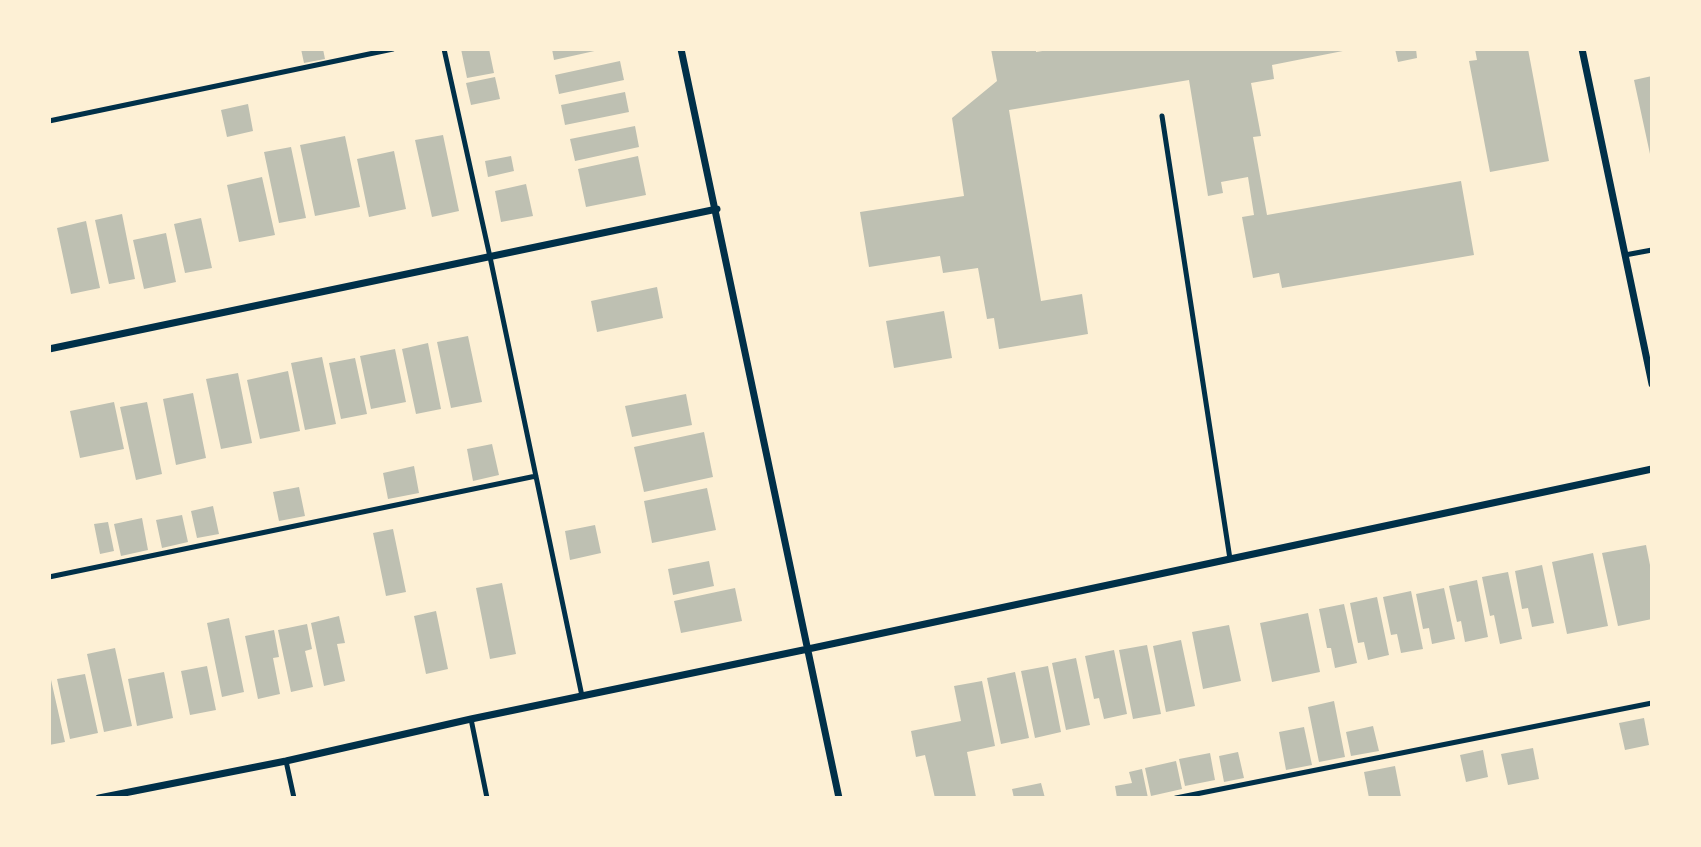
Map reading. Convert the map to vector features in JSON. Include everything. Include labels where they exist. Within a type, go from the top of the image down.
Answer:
[{"type":"street","points":[[681,49],[717,209],[839,798]]},
{"type":"street","points":[[1582,49],[1652,384]]},
{"type":"street","points":[[49,349],[717,209]]},
{"type":"street","points":[[99,798],[286,761],[471,719],[1652,469]]},
{"type":"lane","points":[[49,121],[393,49]]},
{"type":"lane","points":[[444,49],[582,696]]},
{"type":"lane","points":[[1162,116],[1230,559]]},
{"type":"lane","points":[[1625,255],[1652,250]]},
{"type":"lane","points":[[49,578],[536,476]]},
{"type":"lane","points":[[1176,798],[1652,703]]},
{"type":"lane","points":[[471,719],[487,798]]},
{"type":"lane","points":[[286,761],[294,798]]},
{"type":"building","points":[[301,49],[323,49],[325,59],[304,63]]},
{"type":"building","points":[[461,49],[489,49],[494,73],[467,78]]},
{"type":"building","points":[[552,49],[599,49],[599,50],[554,60]]},
{"type":"building","points":[[991,49],[1036,49],[1036,52],[1055,49],[1353,49],[1272,65],[1274,79],[1251,83],[1261,136],[1253,137],[1267,215],[1461,181],[1474,255],[1282,288],[1279,273],[1253,278],[1242,217],[1254,215],[1248,177],[1221,182],[1223,193],[1208,196],[1189,80],[1009,110],[1041,301],[1082,294],[1088,334],[999,349],[994,318],[987,319],[978,268],[943,273],[940,256],[869,267],[860,212],[964,196],[952,118],[997,81]]},
{"type":"building","points":[[1395,49],[1416,49],[1417,58],[1398,62]]},
{"type":"building","points":[[1475,49],[1528,49],[1549,161],[1490,172],[1469,61],[1477,60]]},
{"type":"building","points":[[620,61],[624,80],[559,94],[555,75]]},
{"type":"building","points":[[1652,76],[1652,154],[1650,154],[1634,80]]},
{"type":"building","points":[[495,77],[500,99],[471,105],[466,83]]},
{"type":"building","points":[[625,92],[629,112],[565,125],[561,105]]},
{"type":"building","points":[[248,104],[253,131],[227,137],[221,110]]},
{"type":"building","points":[[635,126],[639,147],[575,161],[570,139]]},
{"type":"building","points":[[443,135],[459,211],[432,217],[415,140]]},
{"type":"building","points":[[345,136],[360,207],[315,216],[300,145]]},
{"type":"building","points":[[291,147],[306,218],[279,223],[264,152]]},
{"type":"building","points":[[394,151],[406,209],[369,217],[357,159]]},
{"type":"building","points":[[511,156],[514,171],[488,177],[485,161]]},
{"type":"building","points":[[638,156],[646,195],[586,207],[578,169]]},
{"type":"building","points":[[262,177],[275,235],[239,242],[227,185]]},
{"type":"building","points":[[526,184],[533,216],[501,222],[495,191]]},
{"type":"building","points":[[122,214],[135,279],[109,284],[95,220]]},
{"type":"building","points":[[201,218],[212,268],[185,273],[174,224]]},
{"type":"building","points":[[86,221],[100,288],[71,294],[57,228]]},
{"type":"building","points":[[166,233],[176,282],[144,289],[133,240]]},
{"type":"building","points":[[657,287],[663,318],[597,332],[591,301]]},
{"type":"building","points":[[944,311],[952,358],[894,368],[886,321]]},
{"type":"building","points":[[468,336],[482,402],[451,408],[437,342]]},
{"type":"building","points":[[428,343],[441,409],[416,414],[402,349]]},
{"type":"building","points":[[395,349],[406,402],[371,409],[360,356]]},
{"type":"building","points":[[322,357],[336,424],[305,430],[291,363]]},
{"type":"building","points":[[355,358],[367,414],[341,419],[329,363]]},
{"type":"building","points":[[288,371],[300,431],[260,439],[247,380]]},
{"type":"building","points":[[238,373],[252,443],[221,449],[206,379]]},
{"type":"building","points":[[193,393],[206,458],[176,465],[163,399]]},
{"type":"building","points":[[686,394],[692,425],[632,437],[625,406]]},
{"type":"building","points":[[114,402],[124,449],[80,458],[70,411]]},
{"type":"building","points":[[147,402],[162,474],[136,480],[120,407]]},
{"type":"building","points":[[704,432],[713,477],[644,492],[634,447]]},
{"type":"building","points":[[492,444],[499,475],[473,481],[467,449]]},
{"type":"building","points":[[414,466],[419,493],[388,499],[383,473]]},
{"type":"building","points":[[299,487],[305,516],[279,521],[273,492]]},
{"type":"building","points":[[707,488],[716,530],[652,543],[644,501]]},
{"type":"building","points":[[213,506],[219,534],[197,538],[191,511]]},
{"type":"building","points":[[182,515],[188,542],[162,548],[156,520]]},
{"type":"building","points":[[142,518],[148,550],[121,556],[114,524]]},
{"type":"building","points":[[108,522],[114,551],[100,554],[94,524]]},
{"type":"building","points":[[595,525],[601,553],[570,560],[565,531]]},
{"type":"building","points":[[393,529],[406,592],[386,596],[373,533]]},
{"type":"building","points":[[1646,545],[1652,575],[1652,619],[1618,626],[1602,553]]},
{"type":"building","points":[[1593,553],[1608,626],[1567,634],[1552,562]]},
{"type":"building","points":[[709,561],[714,586],[673,595],[668,569]]},
{"type":"building","points":[[1542,565],[1554,623],[1532,627],[1528,608],[1522,609],[1515,571]]},
{"type":"building","points":[[1508,572],[1522,639],[1500,644],[1494,615],[1490,616],[1482,577]]},
{"type":"building","points":[[1477,580],[1488,637],[1465,642],[1461,621],[1457,622],[1449,586]]},
{"type":"building","points":[[502,583],[516,654],[490,659],[476,588]]},
{"type":"building","points":[[735,588],[742,621],[681,633],[674,601]]},
{"type":"building","points":[[1444,588],[1455,639],[1432,644],[1429,628],[1423,629],[1416,594]]},
{"type":"building","points":[[1411,591],[1423,649],[1401,653],[1397,634],[1391,635],[1383,597]]},
{"type":"building","points":[[1377,597],[1389,655],[1368,660],[1364,642],[1358,643],[1350,603]]},
{"type":"building","points":[[1344,604],[1357,663],[1335,668],[1331,648],[1327,648],[1319,609]]},
{"type":"building","points":[[436,611],[448,669],[426,674],[414,616]]},
{"type":"building","points":[[1308,613],[1320,672],[1272,682],[1260,623]]},
{"type":"building","points":[[339,616],[345,643],[337,644],[345,681],[324,686],[311,623]]},
{"type":"building","points":[[229,618],[244,692],[222,697],[207,623]]},
{"type":"building","points":[[307,624],[312,649],[305,651],[313,687],[291,692],[278,630]]},
{"type":"building","points":[[1229,625],[1241,681],[1203,689],[1192,632]]},
{"type":"building","points":[[274,630],[279,657],[273,658],[280,694],[258,699],[245,636]]},
{"type":"building","points":[[1181,640],[1195,706],[1166,712],[1153,646]]},
{"type":"building","points":[[1147,645],[1161,714],[1133,719],[1119,650]]},
{"type":"building","points":[[115,648],[132,726],[104,732],[87,654]]},
{"type":"building","points":[[1114,650],[1127,714],[1104,719],[1099,698],[1094,699],[1085,656]]},
{"type":"building","points":[[1076,658],[1090,725],[1066,730],[1052,663]]},
{"type":"building","points":[[207,666],[216,710],[190,715],[181,671]]},
{"type":"building","points":[[1048,666],[1061,732],[1035,738],[1021,671]]},
{"type":"building","points":[[49,671],[65,742],[49,745]]},
{"type":"building","points":[[164,672],[173,718],[137,726],[128,679]]},
{"type":"building","points":[[1015,672],[1029,738],[1001,744],[987,678]]},
{"type":"building","points":[[85,674],[98,733],[70,739],[57,679]]},
{"type":"building","points":[[982,681],[995,746],[967,752],[976,797],[935,798],[925,755],[916,757],[911,731],[961,721],[954,686]]},
{"type":"building","points":[[1334,701],[1345,757],[1319,762],[1308,707]]},
{"type":"building","points":[[1644,718],[1649,745],[1625,750],[1619,723]]},
{"type":"building","points":[[1373,726],[1379,751],[1351,756],[1346,732]]},
{"type":"building","points":[[1304,727],[1312,765],[1286,770],[1279,732]]},
{"type":"building","points":[[1533,748],[1539,779],[1508,785],[1501,754]]},
{"type":"building","points":[[1483,750],[1488,777],[1466,782],[1460,755]]},
{"type":"building","points":[[1238,752],[1244,778],[1224,782],[1219,756]]},
{"type":"building","points":[[1210,753],[1215,780],[1185,786],[1179,759]]},
{"type":"building","points":[[1176,761],[1182,789],[1151,796],[1145,768]]},
{"type":"building","points":[[1395,766],[1401,797],[1369,798],[1364,772]]},
{"type":"building","points":[[1142,769],[1148,798],[1117,798],[1115,786],[1132,783],[1129,772]]},
{"type":"building","points":[[1041,783],[1045,798],[1014,798],[1012,789]]}]
